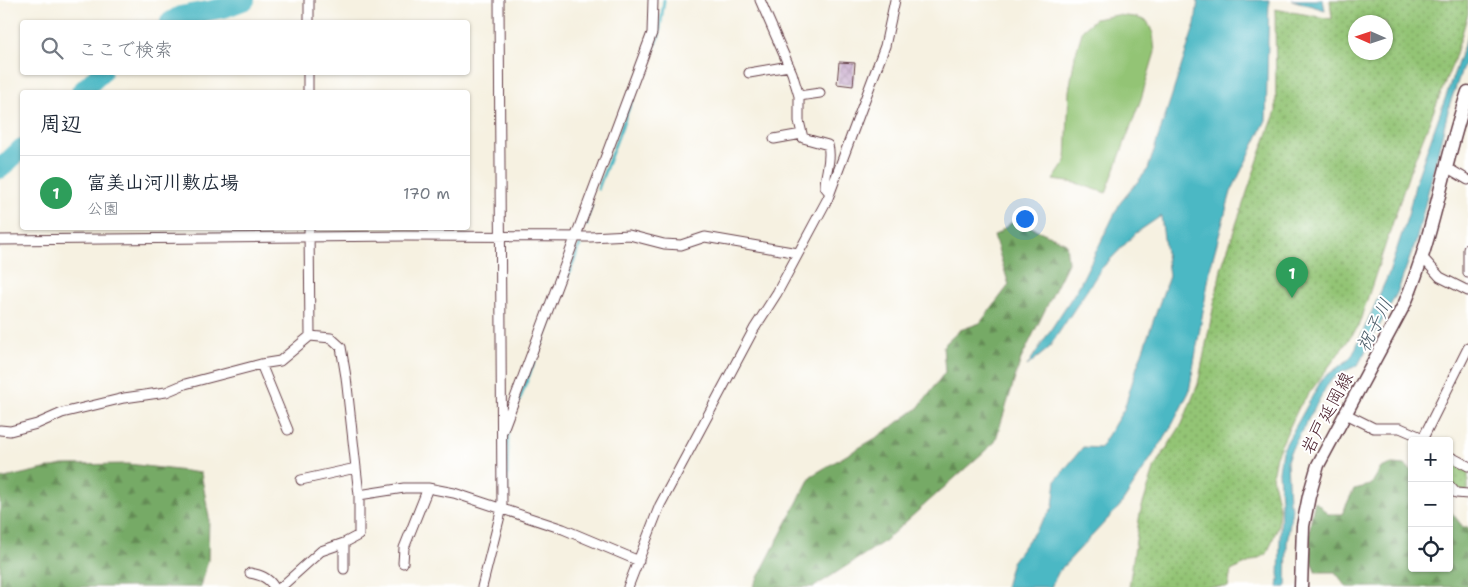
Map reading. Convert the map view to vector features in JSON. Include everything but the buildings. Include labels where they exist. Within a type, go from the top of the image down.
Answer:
[{"type":"main road","name":"岩戸延岡線","points":[[1301,587],[1303,526],[1308,496],[1318,465],[1405,303],[1423,258],[1452,140],[1468,92]]},
{"type":"street","points":[[309,0],[309,20]]},
{"type":"street","points":[[482,587],[502,508],[499,0]]},
{"type":"street","points":[[502,434],[652,33],[653,0]]},
{"type":"street","points":[[760,0],[789,66],[799,96],[799,121],[803,138],[828,145],[831,155],[825,177],[825,187],[830,192]]},
{"type":"street","points":[[628,587],[664,497],[754,329],[777,293],[830,192],[885,46],[895,0]]},
{"type":"street","points":[[749,73],[789,66]]},
{"type":"street","points":[[308,75],[308,90]]},
{"type":"street","points":[[799,96],[820,92]]},
{"type":"street","points":[[774,139],[802,134]]},
{"type":"street","points":[[1446,167],[1468,180]]},
{"type":"street","points":[[309,230],[310,336]]},
{"type":"street","points":[[0,240],[629,235],[664,244],[681,245],[705,237],[798,253]]},
{"type":"street","points":[[1468,249],[1468,273]]},
{"type":"street","points":[[1423,258],[1440,277],[1468,291]]},
{"type":"street","points":[[0,430],[10,431],[62,413],[124,398],[166,392],[185,384],[261,364],[280,361],[310,336],[331,338],[341,347],[359,495],[359,535],[344,543],[320,551],[281,587]]},
{"type":"street","points":[[1425,437],[1468,348]]},
{"type":"street","points":[[261,364],[288,430]]},
{"type":"street","points":[[1346,414],[1374,428],[1400,428],[1420,437]]},
{"type":"street","points":[[1453,458],[1468,466]]},
{"type":"street","points":[[300,480],[356,468]]},
{"type":"street","points":[[359,495],[404,488],[428,488],[454,493],[563,529],[639,561]]},
{"type":"street","points":[[403,563],[404,548],[428,488]]},
{"type":"street","points":[[1453,490],[1456,493],[1468,494]]},
{"type":"street","points":[[344,543],[344,569]]},
{"type":"street","points":[[250,573],[260,575],[270,581],[274,587]]},
{"type":"green space","points":[[1330,0],[1468,0],[1468,14],[1454,60],[1410,171],[1358,327],[1299,407],[1276,456],[1272,476],[1279,507],[1278,526],[1267,554],[1231,571],[1228,587],[1129,587],[1140,513],[1155,466],[1182,424],[1198,384],[1221,269],[1276,111],[1275,9],[1332,19]]},
{"type":"green space","points":[[1117,15],[1135,17],[1147,21],[1153,33],[1155,52],[1141,99],[1106,193],[1076,183],[1053,180],[1066,161],[1069,91],[1075,56],[1083,29],[1095,19]]},
{"type":"green space","points":[[1015,220],[1066,243],[1068,263],[1021,359],[995,442],[882,543],[814,587],[753,587],[811,476],[879,436],[918,408],[945,372],[943,346],[960,330],[980,323],[1009,285],[994,236]]},
{"type":"green space","points":[[1453,461],[1468,469],[1468,491],[1457,490],[1453,485]]},
{"type":"green space","points":[[129,464],[201,473],[209,517],[208,560],[201,587],[0,587],[0,479],[62,465]]},
{"type":"green space","points":[[1392,464],[1405,465],[1408,468],[1408,572],[1453,572],[1453,514],[1463,527],[1468,527],[1468,587],[1347,587],[1335,572],[1315,572],[1310,537],[1315,501],[1328,514],[1342,514],[1354,489],[1371,485],[1381,468]]},
{"type":"water","points":[[1198,0],[1269,0],[1266,120],[1231,192],[1211,265],[1189,392],[1170,429],[1120,506],[1059,571],[1051,587],[1005,587],[1012,562],[1053,507],[1056,480],[1083,447],[1100,448],[1124,409],[1169,276],[1161,216],[1136,233],[1101,269],[1048,349],[1027,366],[1078,288],[1120,203],[1148,169],[1195,24]]},
{"type":"water","points":[[1292,0],[1323,0],[1325,10]]},
{"type":"water","name":"祝子川","points":[[1468,34],[1468,53],[1450,103],[1416,241],[1397,293],[1358,365],[1339,374],[1329,382],[1290,452],[1287,461],[1289,502],[1292,508],[1287,543],[1286,587],[1278,587],[1281,501],[1279,471],[1282,451],[1322,379],[1348,360],[1353,354],[1389,273],[1408,215],[1416,181]]},
{"type":"waterway","points":[[173,20],[180,16],[224,8],[245,0]]},
{"type":"waterway","points":[[598,189],[637,87],[659,36],[664,0]]},
{"type":"waterway","points":[[83,90],[99,75]]},
{"type":"waterway","points":[[0,169],[20,150]]},
{"type":"waterway","points":[[587,225],[586,221],[591,207]]},
{"type":"waterway","points":[[512,419],[580,245]]},
{"type":"waterway","points":[[507,498],[508,427]]},
{"type":"place","name":"富美山河川敷広場","points":[[1292,298]]}]
